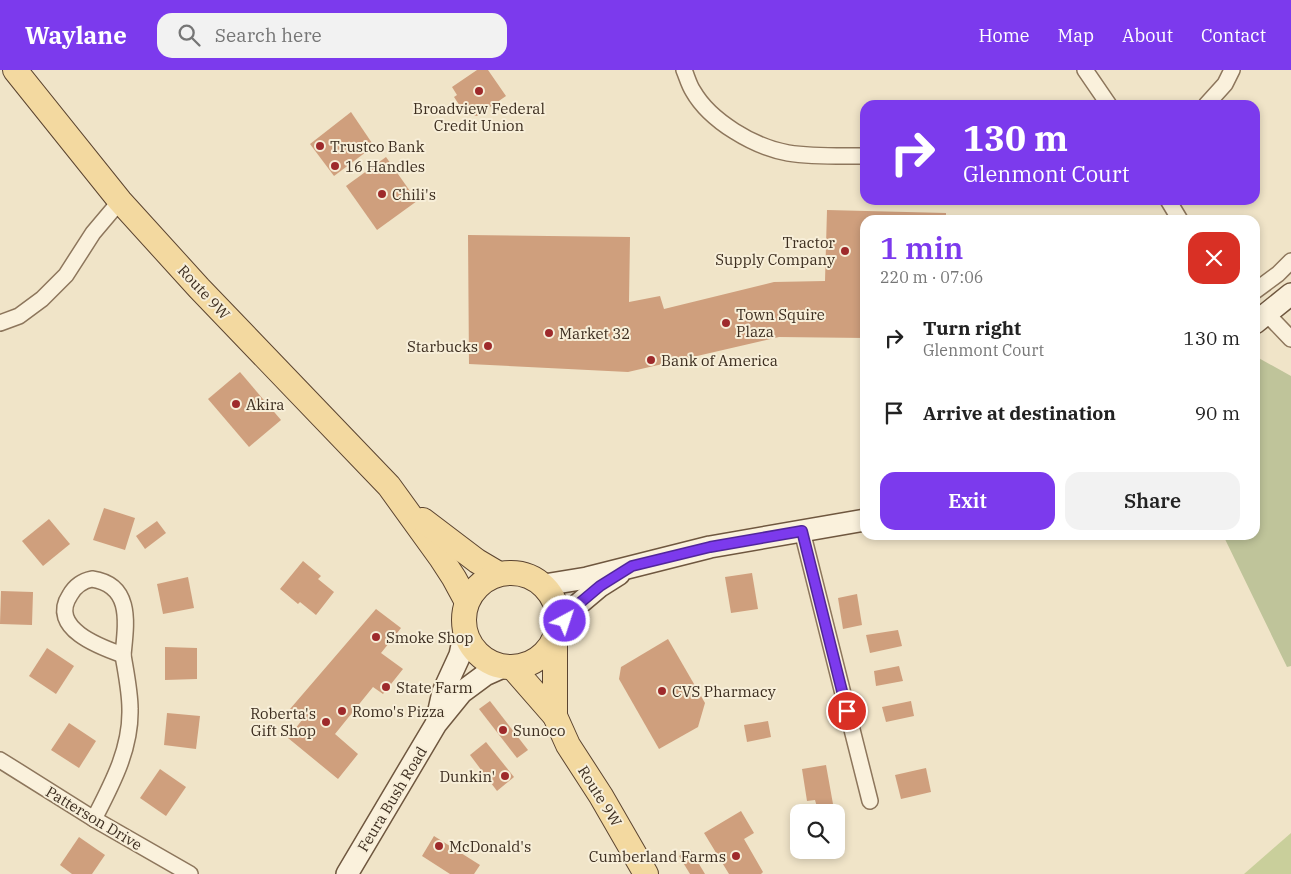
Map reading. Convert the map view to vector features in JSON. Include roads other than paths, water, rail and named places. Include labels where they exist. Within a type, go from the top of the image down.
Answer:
[{"type":"main road","name":"Route 9W","points":[[15,70],[120,201],[205,294],[389,486],[454,578],[467,602]]},
{"type":"main road","points":[[1261,319],[1291,294]]},
{"type":"main road","name":"Route 9W","points":[[404,505],[459,548],[499,574]]},
{"type":"main road","points":[[544,585],[587,578],[710,547],[860,521]]},
{"type":"main road","points":[[556,636],[559,619],[552,595],[544,585],[530,577],[515,573],[499,574],[480,585],[467,602],[464,616],[465,631],[470,644],[478,655],[490,663],[508,668],[526,666],[538,660],[548,651],[575,607],[600,586],[632,566]]},
{"type":"main road","name":"Feura Bush Road","points":[[436,724],[443,692],[460,655],[465,631]]},
{"type":"main road","name":"Route 9W","points":[[555,716],[556,636]]},
{"type":"main road","name":"Route 9W","points":[[508,668],[555,716],[568,746],[601,796],[646,874]]},
{"type":"main road","name":"Feura Bush Road","points":[[347,874],[436,724],[462,692],[486,675],[508,668]]},
{"type":"street","points":[[684,70],[694,93],[710,112],[729,127],[758,145],[786,152],[810,155],[860,156]]},
{"type":"street","points":[[1085,70],[1105,100]]},
{"type":"street","points":[[1211,100],[1225,84],[1232,70]]},
{"type":"street","points":[[0,323],[19,316],[42,299],[66,275],[93,233],[120,201]]},
{"type":"street","points":[[1260,287],[1278,274],[1291,261]]},
{"type":"street","points":[[1261,319],[1291,339]]},
{"type":"street","points":[[802,531],[870,801]]},
{"type":"street","points":[[94,819],[115,780],[124,755],[130,730],[130,708],[123,656],[126,620],[124,604],[109,584],[101,580],[84,580],[71,593],[66,602],[65,609],[71,627],[97,646],[123,656]]},
{"type":"street","name":"Patterson Drive","points":[[0,760],[94,819],[190,874]]},
{"type":"place","name":"Broadview Federal Credit Union","points":[[479,91]]},
{"type":"place","name":"Trustco Bank","points":[[320,146]]},
{"type":"place","name":"16 Handles","points":[[335,166]]},
{"type":"place","name":"Chili's","points":[[382,194]]},
{"type":"place","name":"Tractor Supply Company","points":[[845,251]]},
{"type":"place","name":"Town Squire Plaza","points":[[726,323]]},
{"type":"place","name":"Market 32","points":[[549,333]]},
{"type":"place","name":"Starbucks","points":[[488,346]]},
{"type":"place","name":"Bank of America","points":[[651,360]]},
{"type":"place","name":"Akira","points":[[236,404]]},
{"type":"place","name":"Smoke Shop","points":[[376,637]]},
{"type":"place","name":"State Farm","points":[[386,687]]},
{"type":"place","name":"CVS Pharmacy","points":[[662,691]]},
{"type":"place","name":"Romo's Pizza","points":[[342,711]]},
{"type":"place","name":"Roberta's Gift Shop","points":[[326,722]]},
{"type":"place","name":"Sunoco","points":[[503,730]]},
{"type":"place","name":"Dunkin'","points":[[505,776]]},
{"type":"place","name":"McDonald's","points":[[439,846]]},
{"type":"place","name":"Cumberland Farms","points":[[736,856]]}]
